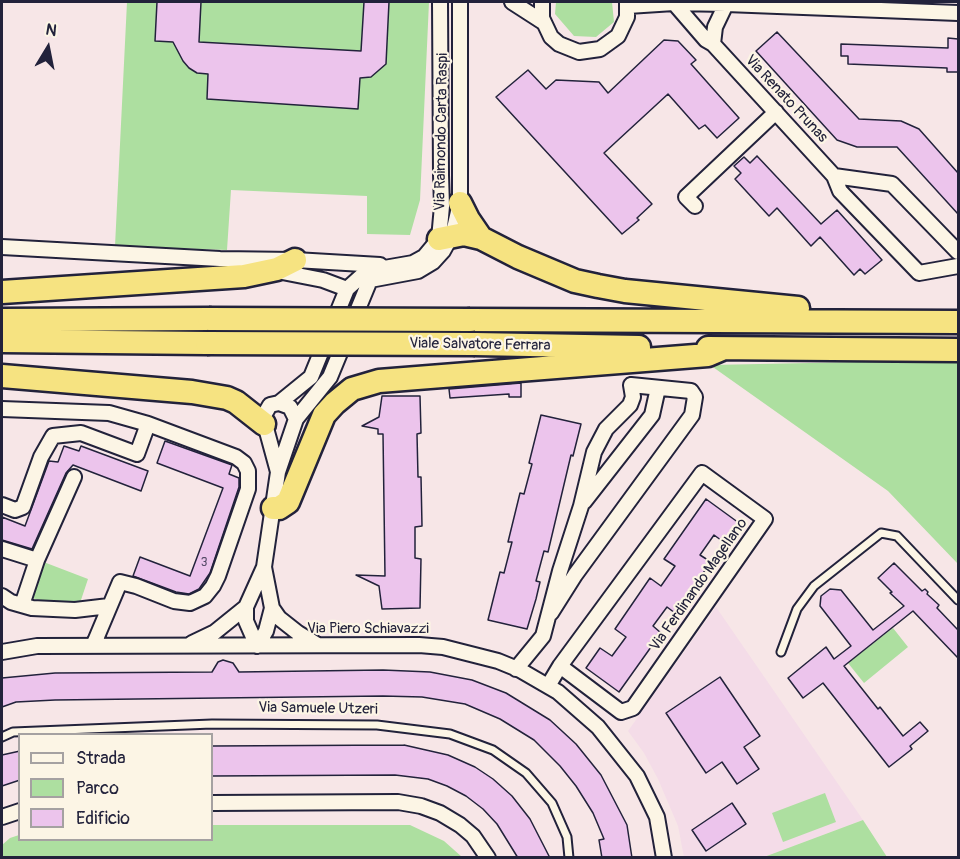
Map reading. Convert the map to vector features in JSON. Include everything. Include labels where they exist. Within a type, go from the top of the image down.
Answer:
[{"type":"highway","points":[[460,203],[481,238]]},
{"type":"highway","points":[[445,238],[464,234],[481,238],[518,257],[566,277],[598,286],[625,291],[812,310],[828,321]]},
{"type":"highway","points":[[2,292],[244,276],[274,270],[295,260]]},
{"type":"highway","name":"Viale Salvatore Ferrara","points":[[2,320],[958,322]]},
{"type":"highway","name":"Viale Salvatore Ferrara","points":[[2,342],[475,344],[722,349],[958,350]]},
{"type":"highway","points":[[273,508],[279,508],[288,502],[324,415],[352,388],[380,381],[708,355],[722,349]]},
{"type":"highway","points":[[2,376],[192,392],[215,396],[236,402],[265,426]]},
{"type":"street","name":"Via Raimondo Carta Raspi","points":[[369,276],[418,272],[433,262],[443,251],[445,238],[441,175],[440,2]]},
{"type":"street","name":"Via Raimondo Carta Raspi","points":[[369,276],[388,267],[418,260],[432,249],[445,238],[460,203],[460,2]]},
{"type":"street","points":[[512,2],[543,22]]},
{"type":"street","points":[[542,2],[543,22],[551,37],[559,44],[579,51],[590,51],[610,44],[618,36],[627,17],[627,4],[726,4],[958,14]]},
{"type":"street","name":"Via Renato Prunas","points":[[674,3],[834,176],[840,191],[919,273],[958,266]]},
{"type":"street","points":[[713,44],[715,27],[726,4]]},
{"type":"street","points":[[695,206],[686,197],[777,112]]},
{"type":"street","points":[[834,176],[891,184],[958,252]]},
{"type":"street","points":[[2,247],[220,259],[355,263],[388,267]]},
{"type":"street","points":[[220,259],[323,280],[348,289]]},
{"type":"street","points":[[355,263],[369,276]]},
{"type":"street","points":[[278,472],[265,426],[266,411],[270,405],[279,403],[311,378],[348,289],[369,276]]},
{"type":"street","points":[[265,426],[271,433],[279,435],[288,433],[330,377],[369,276]]},
{"type":"street","points":[[516,669],[543,636],[551,613],[560,571],[581,506],[594,452],[606,429],[630,405],[633,397],[631,385],[691,391],[695,397],[692,415],[582,566],[551,613]]},
{"type":"street","points":[[581,506],[652,415],[658,388]]},
{"type":"street","points":[[257,645],[246,621],[246,607],[264,567],[278,472],[295,423],[290,407],[279,403]]},
{"type":"street","points":[[2,409],[109,413],[148,424],[236,457],[244,463],[248,471],[248,489],[218,576],[205,596],[190,603],[174,601],[120,582],[93,646]]},
{"type":"street","points":[[2,505],[15,510],[23,507],[41,457],[53,436],[81,433],[137,454],[148,424]]},
{"type":"street","name":"Via Ferdinando Magellano","points":[[548,686],[560,666],[702,473],[765,519],[633,708],[621,712],[560,666]]},
{"type":"street","points":[[22,605],[37,560],[74,477]]},
{"type":"street","points":[[2,549],[37,560]]},
{"type":"street","points":[[264,567],[272,608],[279,618],[318,645]]},
{"type":"street","points":[[2,596],[11,602],[32,608],[75,610],[109,606]]},
{"type":"street","points":[[186,646],[215,632],[246,607]]},
{"type":"street","points":[[257,645],[266,631],[272,608]]},
{"type":"street","name":"Via Piero Schiavazzi","points":[[2,652],[37,646],[419,645],[443,647],[498,661],[558,692],[598,727],[636,776],[657,817],[664,858]]},
{"type":"street","points":[[213,803],[398,802],[421,806],[440,813],[460,825],[473,836],[488,858]]},
{"type":"street","points":[[2,817],[18,812]]},
{"type":"lane","points":[[781,652],[797,609],[814,586],[881,533],[897,536],[958,600]]},
{"type":"lane","name":"Via Samuele Utzeri","points":[[2,737],[13,732],[212,724],[377,725],[450,734],[493,750],[526,774],[552,803],[567,837],[569,858]]},
{"type":"shaded area","points":[[716,607],[863,820],[764,857],[684,857],[678,826],[658,779],[644,753],[628,731]]},
{"type":"green space","points":[[127,2],[429,2],[420,200],[410,235],[367,234],[367,196],[231,190],[227,250],[115,246]]},
{"type":"green space","points":[[556,2],[612,2],[614,22],[596,37],[574,36],[555,14]]},
{"type":"green space","points":[[958,360],[958,564],[888,491],[710,365]]},
{"type":"green space","points":[[41,561],[88,579],[80,603],[56,603],[31,598]]},
{"type":"green space","points":[[893,628],[908,647],[864,683],[848,663]]},
{"type":"green space","points":[[825,793],[836,822],[783,842],[772,813]]},
{"type":"green space","points":[[863,820],[887,857],[764,857]]},
{"type":"green space","points":[[213,825],[410,825],[444,841],[462,857],[2,857],[2,845],[10,838],[18,835],[18,841],[213,841]]},
{"type":"building","points":[[157,2],[201,2],[199,42],[361,51],[364,2],[389,2],[386,64],[371,77],[360,78],[358,109],[207,99],[208,74],[197,73],[189,68],[173,42],[155,41]]},
{"type":"building","points":[[777,32],[859,119],[901,121],[919,129],[958,173],[958,214],[897,147],[857,147],[837,140],[756,51]]},
{"type":"building","points":[[948,38],[958,39],[958,72],[947,72],[947,68],[848,64],[848,56],[841,56],[841,44],[948,48]]},
{"type":"building","points":[[664,40],[678,41],[696,60],[691,64],[739,118],[717,138],[705,125],[699,129],[668,94],[604,153],[652,204],[637,218],[639,220],[622,234],[496,97],[528,70],[546,89],[556,80],[599,82],[608,93]]},
{"type":"building","points":[[757,156],[821,224],[837,210],[882,260],[865,274],[860,269],[854,275],[820,237],[811,246],[777,208],[769,216],[735,179],[741,173],[734,166],[744,157],[750,163]]},
{"type":"building","points":[[521,383],[521,397],[509,397],[509,394],[450,398],[449,389]]},
{"type":"building","points":[[382,396],[420,396],[421,433],[417,434],[422,526],[415,527],[415,558],[421,559],[420,608],[382,609],[379,586],[356,575],[385,576],[383,434],[378,434],[378,429],[362,426],[379,417]]},
{"type":"building","points":[[541,415],[581,424],[573,456],[571,455],[548,552],[544,551],[536,581],[540,582],[527,629],[488,620],[500,572],[504,573],[512,542],[508,542],[520,493],[524,494],[532,464],[529,463]]},
{"type":"building","points":[[165,441],[232,465],[229,474],[239,478],[239,487],[210,573],[199,589],[189,594],[176,592],[133,576],[140,557],[190,576],[223,488],[157,463]]},
{"type":"building","points":[[64,446],[79,451],[81,446],[148,471],[141,491],[73,465],[66,473],[32,549],[2,540],[2,517],[25,526],[49,461],[58,462]]},
{"type":"building","points":[[706,499],[739,523],[725,543],[714,535],[700,555],[711,562],[675,613],[667,607],[653,626],[661,633],[619,692],[586,668],[600,648],[612,656],[626,637],[615,629],[650,578],[661,586],[675,566],[664,559]]},
{"type":"building","points":[[894,563],[922,591],[925,589],[928,592],[927,594],[939,605],[937,608],[958,630],[958,658],[913,611],[844,666],[903,736],[920,722],[928,731],[910,746],[912,749],[889,767],[823,683],[803,698],[788,678],[826,647],[834,659],[851,646],[820,606],[821,596],[830,589],[841,590],[873,630],[904,606],[878,578]]},
{"type":"building","points":[[223,660],[233,663],[239,672],[383,670],[430,672],[472,680],[506,693],[550,720],[576,744],[601,775],[627,825],[632,858],[602,858],[599,840],[604,839],[593,813],[560,766],[534,740],[500,719],[465,704],[422,697],[383,696],[55,700],[16,702],[2,707],[2,678],[55,673],[212,672],[218,662]]},
{"type":"building","points":[[720,677],[760,736],[744,747],[759,769],[737,784],[722,762],[706,773],[666,713]]},
{"type":"building","points":[[404,745],[448,755],[475,767],[512,796],[530,819],[550,858],[518,858],[497,824],[483,809],[466,796],[428,779],[395,775],[213,776],[213,746]]},
{"type":"building","points":[[18,751],[18,781],[2,786],[2,755]]},
{"type":"building","points":[[732,803],[746,824],[706,851],[692,830]]}]
